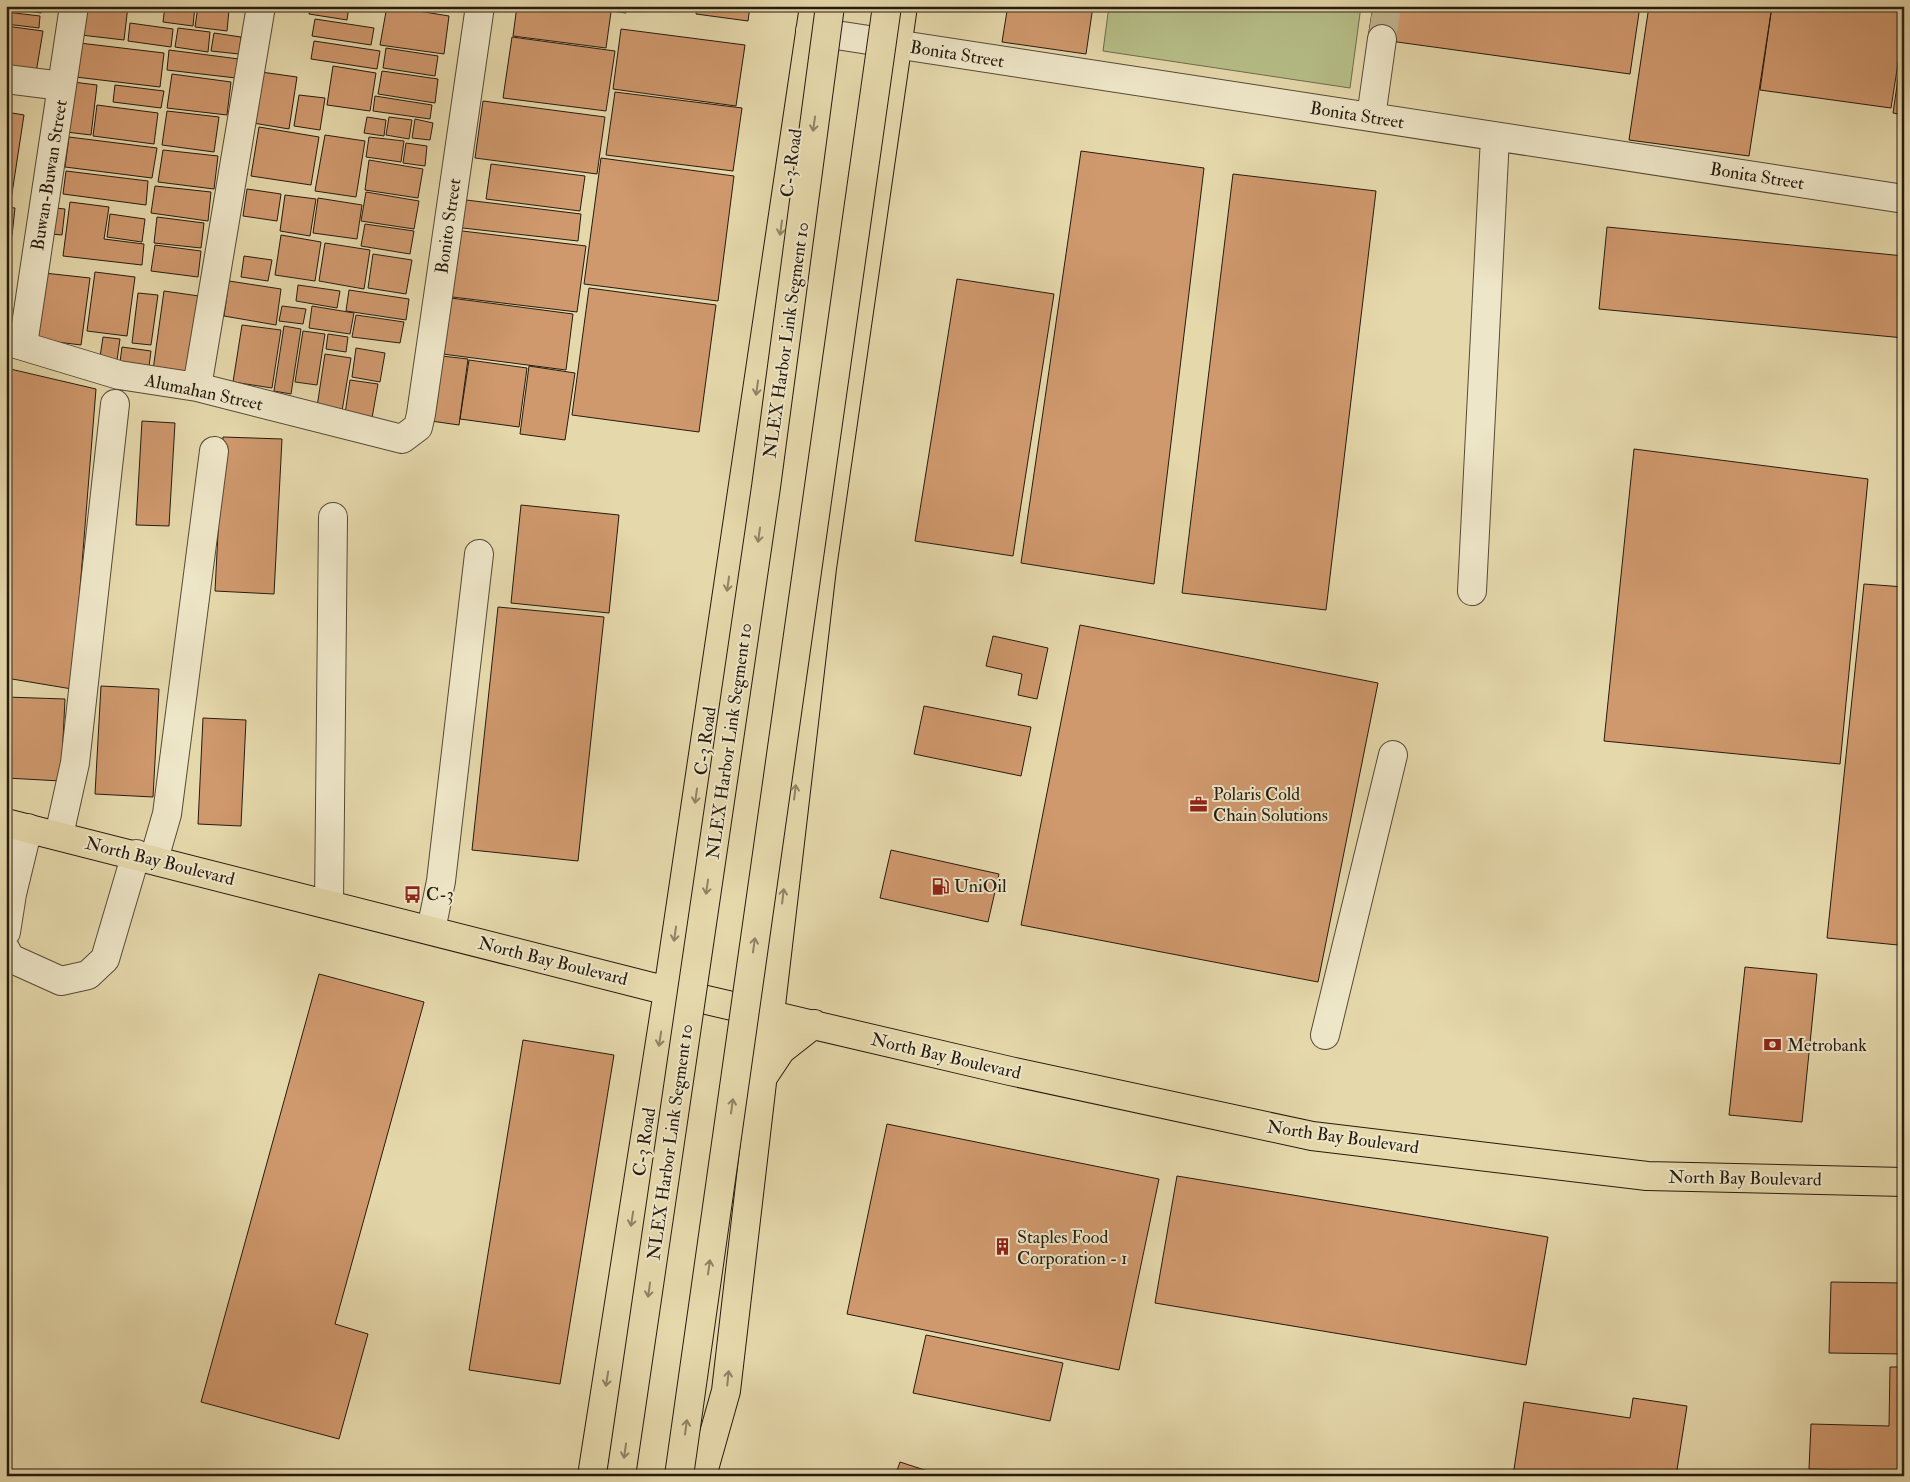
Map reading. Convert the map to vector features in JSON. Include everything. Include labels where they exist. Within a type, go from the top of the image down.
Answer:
[{"type":"main road","name":"NLEX Harbor Link Segment 10","points":[[621,1476],[766,487],[830,6]]},
{"type":"main road","points":[[679,1476],[887,6]]},
{"type":"main road","points":[[702,1476],[726,1391],[822,568],[903,6]]},
{"type":"main road","name":"C-3 Road","points":[[592,1476],[668,991],[812,19]]},
{"type":"main road","name":"North Bay Boulevard","points":[[17,825],[668,991],[1010,1071],[1312,1136],[1647,1176],[1904,1182]]},
{"type":"main road","points":[[761,1081],[780,1050],[814,1024]]},
{"type":"street","name":"Buwan-Buwan Street","points":[[15,343],[62,86],[74,6]]},
{"type":"street","points":[[197,388],[261,6]]},
{"type":"street","name":"Bonito Street","points":[[402,438],[418,427],[421,414],[480,6]]},
{"type":"street","name":"Bonita Street","points":[[812,19],[898,44],[1904,199]]},
{"type":"street","points":[[1372,117],[1382,40]]},
{"type":"street","points":[[6,79],[62,86]]},
{"type":"street","points":[[1472,591],[1495,137]]},
{"type":"street","name":"Alumahan Street","points":[[15,343],[120,374],[197,388],[402,438]]},
{"type":"street","points":[[59,835],[75,763],[115,404]]},
{"type":"street","points":[[6,950],[10,958],[61,981],[88,975],[105,959],[145,857],[167,814],[214,451]]},
{"type":"street","points":[[329,904],[334,517]]},
{"type":"street","points":[[431,930],[441,881],[479,554]]},
{"type":"street","points":[[1325,1035],[1393,755]]},
{"type":"street","points":[[6,932],[12,894],[17,825]]},
{"type":"green space","points":[[1109,6],[1361,6],[1350,88],[1103,51]]},
{"type":"building","points":[[6,6],[42,6],[41,13],[6,8]]},
{"type":"building","points":[[85,6],[128,6],[124,40],[81,35]]},
{"type":"building","points":[[165,6],[195,6],[193,26],[163,22]]},
{"type":"building","points":[[198,6],[229,10],[227,31],[195,27]]},
{"type":"building","points":[[310,6],[349,6],[347,20],[309,14]]},
{"type":"building","points":[[387,6],[449,16],[444,54],[380,45]]},
{"type":"building","points":[[410,6],[444,6],[443,11]]},
{"type":"building","points":[[517,6],[566,6],[611,12],[606,48],[513,36]]},
{"type":"building","points":[[576,6],[627,6],[626,13]]},
{"type":"building","points":[[697,6],[750,6],[748,21],[696,14]]},
{"type":"building","points":[[978,6],[1093,6],[1086,54],[1002,42],[1007,11]]},
{"type":"building","points":[[1373,6],[1640,6],[1630,74],[1368,38]]},
{"type":"building","points":[[1649,6],[1772,6],[1749,156],[1629,140]]},
{"type":"building","points":[[1772,6],[1904,6],[1904,25],[1891,108],[1760,90]]},
{"type":"building","points":[[6,12],[40,16],[39,28],[6,24]]},
{"type":"building","points":[[315,19],[374,28],[371,45],[312,36]]},
{"type":"building","points":[[130,23],[173,29],[171,47],[128,41]]},
{"type":"building","points":[[6,26],[43,31],[35,79],[6,75]]},
{"type":"building","points":[[178,28],[210,32],[208,52],[175,47]]},
{"type":"building","points":[[621,29],[745,45],[736,106],[613,89]]},
{"type":"building","points":[[214,33],[241,37],[239,54],[211,51]]},
{"type":"building","points":[[512,37],[615,51],[606,111],[503,98]]},
{"type":"building","points":[[1904,37],[1904,115],[1893,113]]},
{"type":"building","points":[[314,41],[380,51],[377,69],[311,59]]},
{"type":"building","points":[[71,42],[164,53],[160,87],[67,76]]},
{"type":"building","points":[[386,48],[438,56],[435,76],[383,68]]},
{"type":"building","points":[[169,50],[239,59],[236,78],[167,70]]},
{"type":"building","points":[[333,66],[376,73],[370,111],[327,105]]},
{"type":"building","points":[[382,71],[438,79],[435,103],[378,94]]},
{"type":"building","points":[[261,72],[297,77],[289,129],[253,123]]},
{"type":"building","points":[[172,74],[231,82],[227,115],[167,108]]},
{"type":"building","points":[[65,81],[97,85],[91,135],[58,131]]},
{"type":"building","points":[[115,85],[164,91],[161,108],[113,102]]},
{"type":"building","points":[[615,92],[742,108],[733,171],[606,155]]},
{"type":"building","points":[[299,95],[325,98],[320,130],[294,126]]},
{"type":"building","points":[[375,96],[432,105],[430,119],[373,111]]},
{"type":"building","points":[[483,101],[605,117],[597,174],[475,158]]},
{"type":"building","points":[[97,105],[158,113],[154,144],[93,136]]},
{"type":"building","points":[[167,111],[219,117],[214,152],[162,145]]},
{"type":"building","points":[[6,112],[24,115],[11,200],[6,199]]},
{"type":"building","points":[[367,117],[386,120],[384,136],[364,133]]},
{"type":"building","points":[[389,117],[412,120],[409,139],[386,135]]},
{"type":"building","points":[[415,119],[433,123],[430,140],[412,138]]},
{"type":"building","points":[[259,127],[319,137],[311,185],[251,176]]},
{"type":"building","points":[[325,135],[365,141],[356,197],[315,191]]},
{"type":"building","points":[[69,137],[157,148],[152,178],[65,167]]},
{"type":"building","points":[[369,137],[404,141],[401,162],[366,157]]},
{"type":"building","points":[[406,143],[427,146],[425,166],[403,163]]},
{"type":"building","points":[[163,150],[218,156],[214,189],[158,182]]},
{"type":"building","points":[[1081,151],[1204,168],[1154,584],[1021,563]]},
{"type":"building","points":[[601,158],[734,176],[718,301],[584,284]]},
{"type":"building","points":[[369,160],[423,169],[418,198],[365,190]]},
{"type":"building","points":[[491,164],[585,176],[580,211],[486,199]]},
{"type":"building","points":[[66,171],[148,181],[146,205],[63,194]]},
{"type":"building","points":[[1233,174],[1376,191],[1326,610],[1182,593]]},
{"type":"building","points":[[155,186],[211,192],[208,221],[151,213]]},
{"type":"building","points":[[247,189],[281,194],[277,221],[243,216]]},
{"type":"building","points":[[366,192],[419,201],[414,229],[361,221]]},
{"type":"building","points":[[285,195],[316,199],[310,236],[280,231]]},
{"type":"building","points":[[318,198],[362,205],[357,239],[313,233]]},
{"type":"building","points":[[458,199],[581,214],[578,241],[454,227]]},
{"type":"building","points":[[70,202],[109,207],[104,239],[144,244],[142,265],[63,256]]},
{"type":"building","points":[[6,207],[15,208],[12,236],[6,235]]},
{"type":"building","points":[[45,207],[65,209],[62,235],[41,233]]},
{"type":"building","points":[[110,214],[145,219],[142,242],[107,237]]},
{"type":"building","points":[[157,217],[204,223],[201,248],[154,243]]},
{"type":"building","points":[[365,224],[414,231],[410,254],[361,246]]},
{"type":"building","points":[[1607,227],[1904,256],[1904,338],[1599,309]]},
{"type":"building","points":[[454,230],[586,246],[577,312],[444,296]]},
{"type":"building","points":[[281,235],[321,242],[315,281],[275,275]]},
{"type":"building","points":[[325,243],[370,250],[364,289],[319,281]]},
{"type":"building","points":[[155,245],[201,251],[198,277],[151,271]]},
{"type":"building","points":[[373,254],[412,260],[406,294],[368,288]]},
{"type":"building","points":[[244,256],[272,260],[268,281],[241,277]]},
{"type":"building","points":[[35,272],[90,278],[81,345],[26,338]]},
{"type":"building","points":[[95,272],[135,277],[127,336],[87,331]]},
{"type":"building","points":[[957,279],[1054,294],[1013,556],[915,541]]},
{"type":"building","points":[[229,281],[281,289],[276,325],[224,316]]},
{"type":"building","points":[[298,285],[340,291],[337,308],[296,301]]},
{"type":"building","points":[[589,288],[716,305],[699,432],[572,415]]},
{"type":"building","points":[[349,290],[409,299],[406,320],[346,311]]},
{"type":"building","points":[[164,291],[199,296],[189,374],[153,370]]},
{"type":"building","points":[[138,293],[158,295],[151,345],[132,343]]},
{"type":"building","points":[[443,297],[573,314],[566,370],[435,353]]},
{"type":"building","points":[[282,306],[306,309],[303,324],[279,321]]},
{"type":"building","points":[[312,306],[354,313],[350,334],[309,328]]},
{"type":"building","points":[[356,315],[404,322],[400,343],[352,337]]},
{"type":"building","points":[[242,325],[281,330],[272,388],[233,382]]},
{"type":"building","points":[[284,326],[301,329],[291,394],[274,391]]},
{"type":"building","points":[[303,331],[325,334],[317,385],[295,382]]},
{"type":"building","points":[[328,334],[348,337],[346,352],[326,349]]},
{"type":"building","points":[[103,337],[120,339],[117,360],[100,357]]},
{"type":"building","points":[[122,347],[151,351],[149,366],[120,362]]},
{"type":"building","points":[[356,348],[385,353],[380,382],[352,377]]},
{"type":"building","points":[[325,354],[351,358],[342,411],[317,407]]},
{"type":"building","points":[[433,355],[468,359],[459,425],[424,420]]},
{"type":"building","points":[[469,360],[527,368],[519,427],[460,419]]},
{"type":"building","points":[[529,366],[575,373],[565,440],[520,434]]},
{"type":"building","points":[[6,368],[96,389],[72,689],[6,678]]},
{"type":"building","points":[[350,380],[378,384],[372,418],[345,414]]},
{"type":"building","points":[[142,421],[175,423],[169,526],[136,525]]},
{"type":"building","points":[[223,437],[282,439],[274,594],[215,591]]},
{"type":"building","points":[[1634,449],[1868,479],[1840,764],[1604,741]]},
{"type":"building","points":[[521,505],[619,515],[609,613],[511,603]]},
{"type":"building","points":[[1864,584],[1904,587],[1904,885],[1898,945],[1827,938]]},
{"type":"building","points":[[498,607],[604,617],[578,861],[472,850]]},
{"type":"building","name":"Polaris Cold Chain Solutions","points":[[1080,625],[1378,683],[1318,982],[1021,925]]},
{"type":"building","points":[[993,636],[1048,648],[1037,699],[1018,695],[1022,674],[986,666]]},
{"type":"building","points":[[101,686],[159,689],[153,797],[95,794]]},
{"type":"building","points":[[6,697],[65,699],[61,781],[6,778]]},
{"type":"building","points":[[924,706],[1031,727],[1021,776],[914,754]]},
{"type":"building","points":[[203,718],[246,720],[241,826],[198,824]]},
{"type":"building","name":"UniOil","points":[[891,850],[999,874],[988,922],[880,898]]},
{"type":"building","name":"Metrobank","points":[[1745,967],[1817,974],[1802,1122],[1729,1115]]},
{"type":"building","points":[[319,974],[424,1002],[335,1324],[368,1334],[339,1439],[201,1402]]},
{"type":"building","points":[[523,1040],[614,1055],[560,1384],[469,1370]]},
{"type":"building","name":"Staples Food Corporation - 1","points":[[887,1124],[1159,1179],[1119,1370],[847,1314]]},
{"type":"building","points":[[1177,1176],[1548,1237],[1526,1365],[1155,1303]]},
{"type":"building","points":[[1831,1282],[1904,1283],[1904,1354],[1829,1353]]},
{"type":"building","points":[[926,1335],[1063,1363],[1050,1421],[913,1393]]},
{"type":"building","points":[[1890,1367],[1904,1367],[1904,1471],[1809,1469],[1811,1424],[1889,1426]]},
{"type":"building","points":[[1633,1398],[1687,1406],[1676,1476],[1513,1476],[1524,1402],[1630,1418]]},
{"type":"building","points":[[900,1462],[943,1476],[895,1476]]},
{"type":"tunnel","points":[[1382,39],[1387,6]]},
{"type":"place","name":"Polaris Cold Chain Solutions","points":[[1199,804]]},
{"type":"place","name":"UniOil","points":[[940,886]]},
{"type":"place","name":"C-3","points":[[412,894]]},
{"type":"place","name":"Metrobank","points":[[1773,1045]]},
{"type":"place","name":"Staples Food Corporation - 1","points":[[1003,1247]]}]
